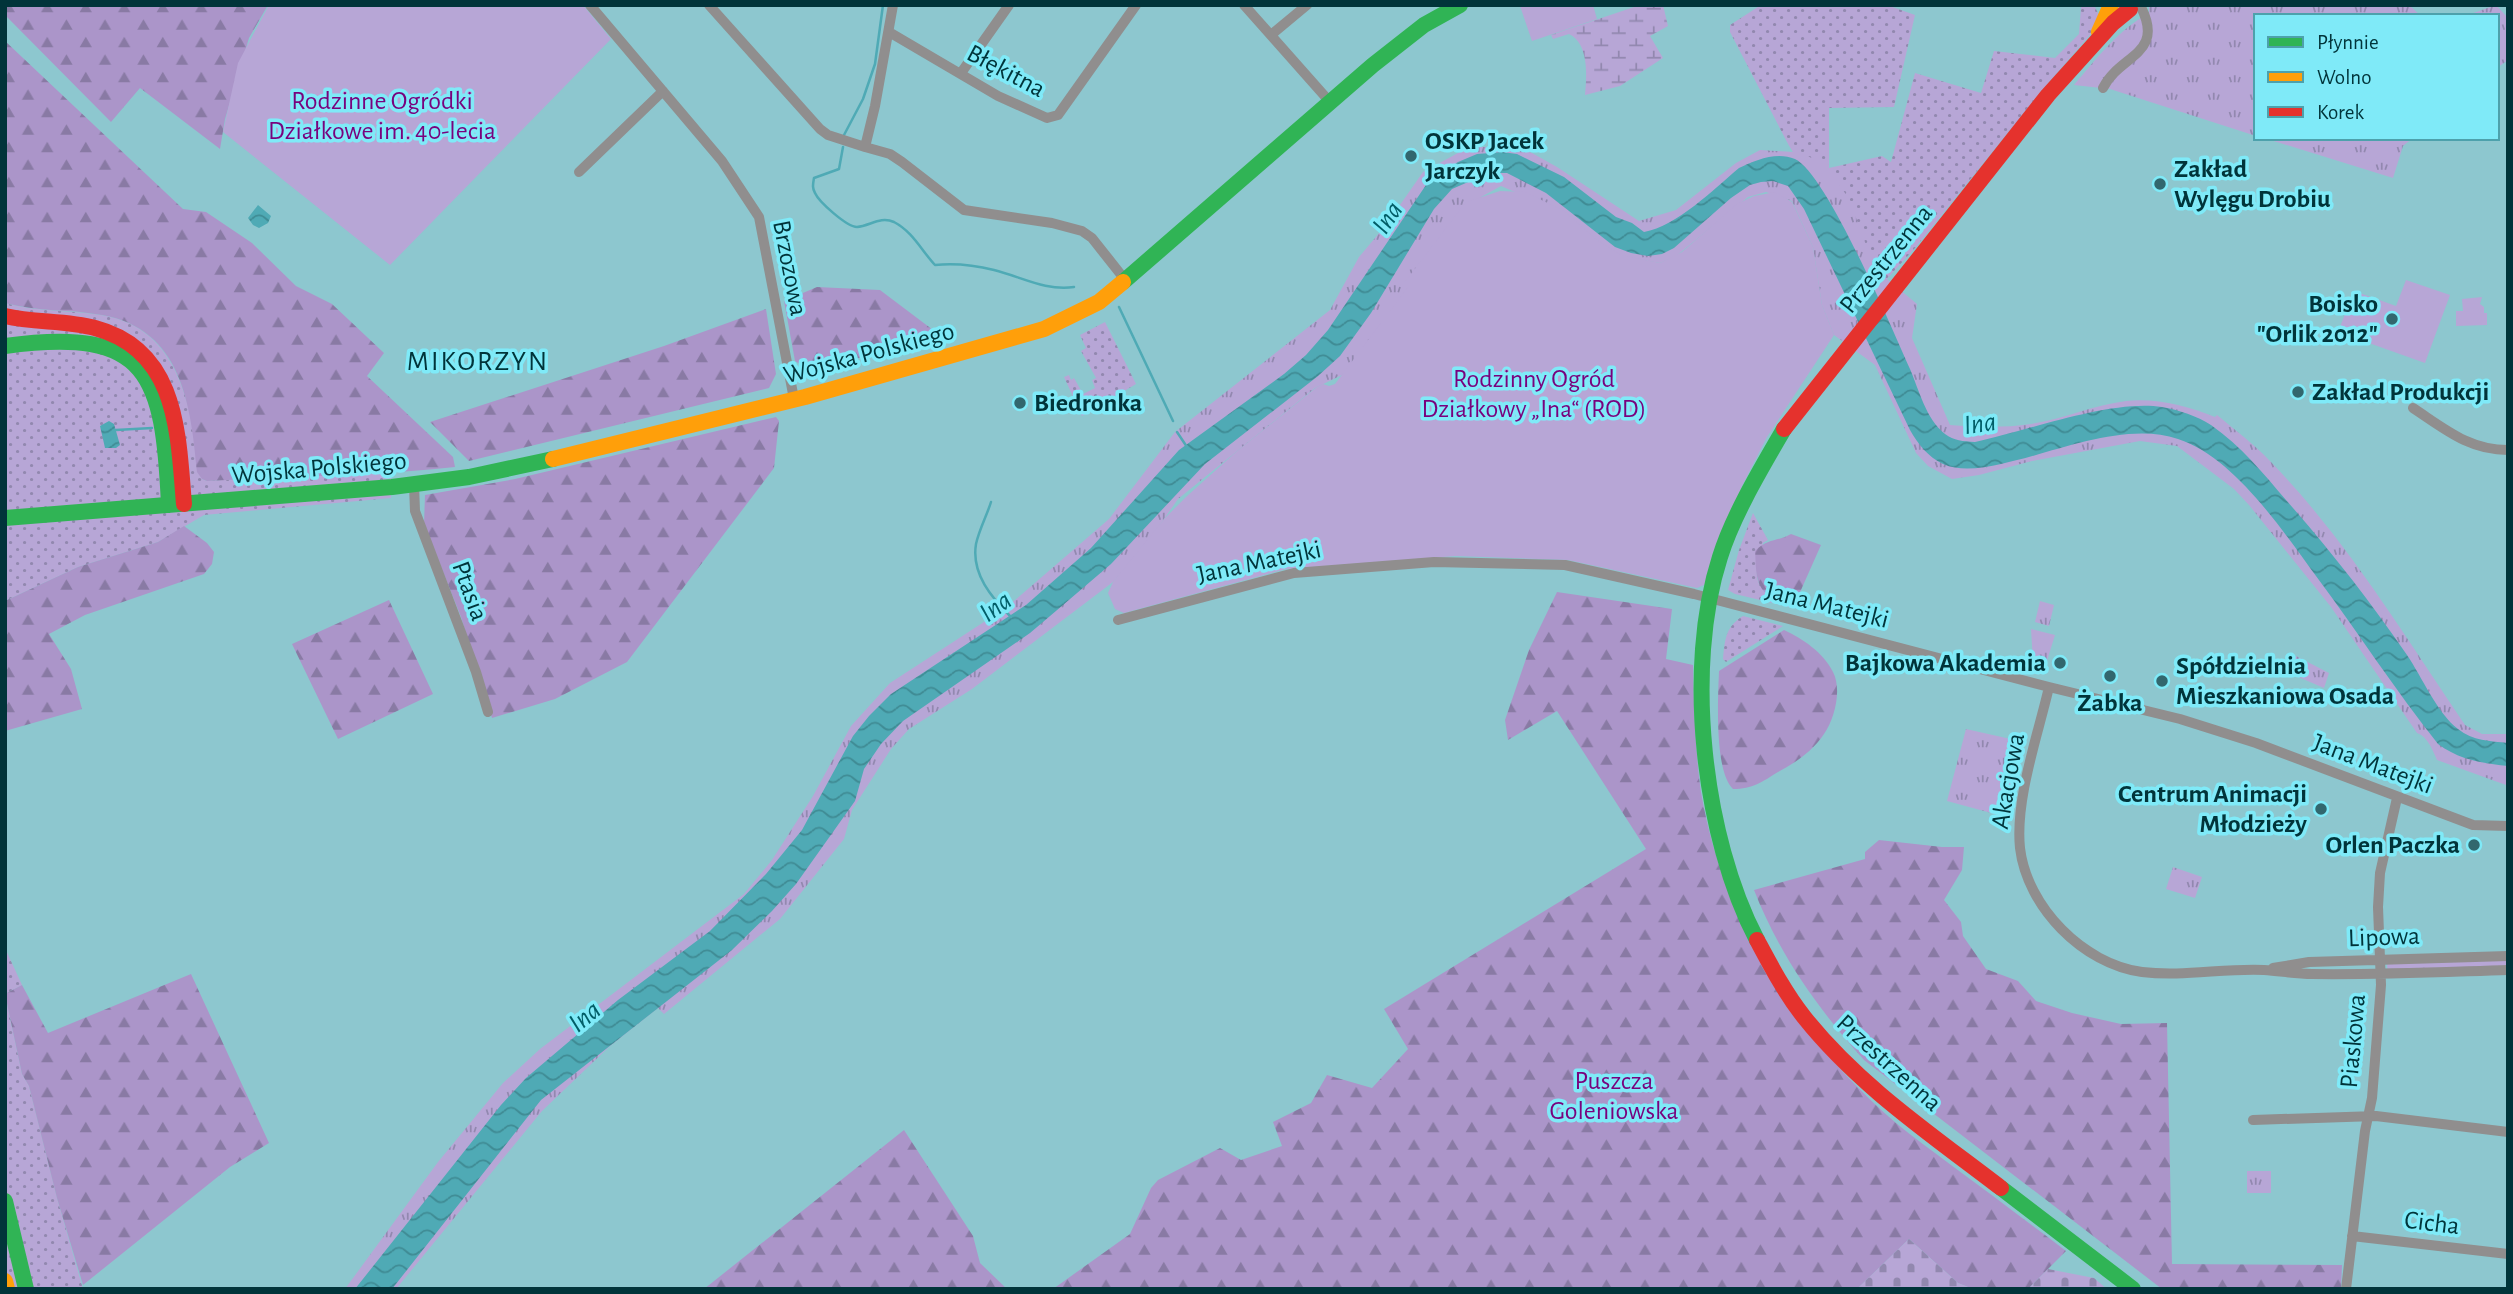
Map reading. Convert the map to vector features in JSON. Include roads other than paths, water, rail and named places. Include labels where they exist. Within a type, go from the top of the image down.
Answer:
[{"type":"main road","name":"Wojska Polskiego","points":[[5,518],[414,485],[469,477],[524,466],[794,399],[1044,329],[1088,309],[1126,281],[1330,102],[1424,25],[1460,5]]},
{"type":"main road","name":"Przestrzenna","points":[[2084,54],[2098,33],[2111,5]]},
{"type":"main road","name":"Przestrzenna","points":[[2133,1289],[1889,1104],[1837,1055],[1791,997],[1772,968],[1748,921],[1721,849],[1707,782],[1702,741],[1703,673],[1713,599],[1743,506],[1763,463],[1785,426],[2048,95],[2113,23],[2134,7]]},
{"type":"main road","points":[[5,316],[101,330],[125,340],[145,355],[160,374],[172,402],[178,435],[177,504]]},
{"type":"main road","points":[[5,346],[50,341],[88,341],[110,348],[136,365],[150,384],[159,407],[177,504]]},
{"type":"main road","points":[[5,1201],[26,1289]]},
{"type":"main road","points":[[5,1281],[7,1289]]},
{"type":"street","name":"Brzozowa","points":[[590,5],[722,161],[759,217],[794,399]]},
{"type":"street","points":[[709,5],[828,135],[890,154],[964,210],[1052,223],[1082,231],[1092,238],[1126,281]]},
{"type":"street","points":[[865,146],[890,32],[893,5]]},
{"type":"street","points":[[961,73],[1009,5]]},
{"type":"street","name":"Błękitna","points":[[890,32],[1018,106],[1053,118],[1058,115],[1136,5]]},
{"type":"street","points":[[1244,5],[1330,102]]},
{"type":"street","points":[[1271,35],[1307,5]]},
{"type":"street","points":[[2103,88],[2114,70],[2138,54],[2146,43],[2148,26],[2134,7]]},
{"type":"street","points":[[579,172],[663,91]]},
{"type":"street","points":[[2413,408],[2479,448],[2508,450]]},
{"type":"street","name":"Ptasia","points":[[414,485],[415,511],[488,712]]},
{"type":"street","name":"Jana Matejki","points":[[1118,620],[1294,573],[1434,562],[1565,565],[1713,599],[2180,719],[2256,743],[2473,825],[2508,827]]},
{"type":"street","name":"Akacjowa","points":[[2049,687],[2024,793],[2020,823],[2023,862],[2045,910],[2057,925],[2086,948],[2128,969],[2162,973],[2245,971]]},
{"type":"street","name":"Piaskowa","points":[[2346,1289],[2372,1098],[2381,974],[2378,907],[2380,873],[2397,798]]},
{"type":"street","name":"Lipowa","points":[[2245,971],[2309,962],[2508,956]]},
{"type":"street","name":"Lipowa","points":[[2263,970],[2309,974],[2508,970]]},
{"type":"street","points":[[2253,1120],[2368,1116],[2508,1132]]},
{"type":"street","name":"Cicha","points":[[2352,1236],[2508,1254]]},
{"type":"water","points":[[1477,154],[1517,154],[1564,177],[1616,217],[1632,223],[1644,232],[1682,215],[1739,168],[1774,156],[1795,159],[1808,171],[1841,222],[1875,290],[1928,412],[1945,434],[1955,439],[1975,442],[2069,417],[2141,406],[2175,410],[2206,422],[2251,460],[2334,557],[2393,635],[2450,722],[2476,738],[2508,743],[2508,766],[2471,760],[2438,744],[2272,517],[2237,478],[2199,448],[2157,434],[2135,434],[2089,441],[1979,468],[1950,466],[1933,458],[1910,430],[1804,209],[1788,186],[1773,181],[1750,185],[1731,198],[1674,248],[1662,254],[1648,256],[1615,247],[1546,193],[1507,173],[1489,173],[1452,189],[1434,209],[1371,313],[1340,356],[1205,464],[1111,564],[1030,633],[903,721],[881,744],[864,769],[855,801],[796,884],[772,911],[732,950],[541,1100],[392,1289],[355,1289],[501,1105],[526,1078],[618,1000],[710,931],[766,874],[802,830],[853,736],[891,694],[1026,605],[1091,548],[1179,450],[1306,355],[1328,330],[1428,182],[1458,162]]},
{"type":"water","points":[[258,205],[271,216],[268,223],[259,228],[248,218]]},
{"type":"water","points":[[109,421],[114,424],[120,445],[116,448],[105,448],[100,426]]},
{"type":"waterway","points":[[844,135],[863,99],[875,64],[883,5]]},
{"type":"waterway","points":[[843,147],[839,169],[814,178],[813,189],[822,202],[847,223],[857,227],[880,221],[894,222],[912,236],[935,265],[979,267],[1043,285],[1074,287]]},
{"type":"waterway","points":[[1119,307],[1173,421]]},
{"type":"waterway","points":[[116,430],[152,428]]},
{"type":"waterway","points":[[1177,432],[1187,447]]},
{"type":"waterway","name":"Ina","points":[[991,502],[979,533],[975,555],[984,585],[1011,617]]},
{"type":"place","name":"OSKP Jacek Jarczyk","points":[[1411,156]]},
{"type":"place","name":"Zakład Wylęgu Drobiu","points":[[2160,184]]},
{"type":"place","name":"Boisko \"Orlik 2012\"","points":[[2392,319]]},
{"type":"place","name":"Zakład Produkcji","points":[[2298,392]]},
{"type":"place","name":"Biedronka","points":[[1020,403]]},
{"type":"place","name":"Bajkowa Akademia","points":[[2060,663]]},
{"type":"place","name":"Żabka","points":[[2110,676]]},
{"type":"place","name":"Spółdzielnia Mieszkaniowa Osada","points":[[2162,681]]},
{"type":"place","name":"Centrum Animacji Młodzieży","points":[[2321,809]]},
{"type":"place","name":"Orlen Paczka","points":[[2474,845]]},
{"type":"district","name":"MIKORZYN","points":[[478,362]]},
{"type":"park label","name":"Rodzinne Ogródki Działkowe im. 40-lecia","points":[[382,116]]},
{"type":"park label","name":"Rodzinny Ogród Działkowy „Ina“ (ROD)","points":[[1534,394]]},
{"type":"park label","name":"Puszcza Goleniowska","points":[[1614,1096]]}]
